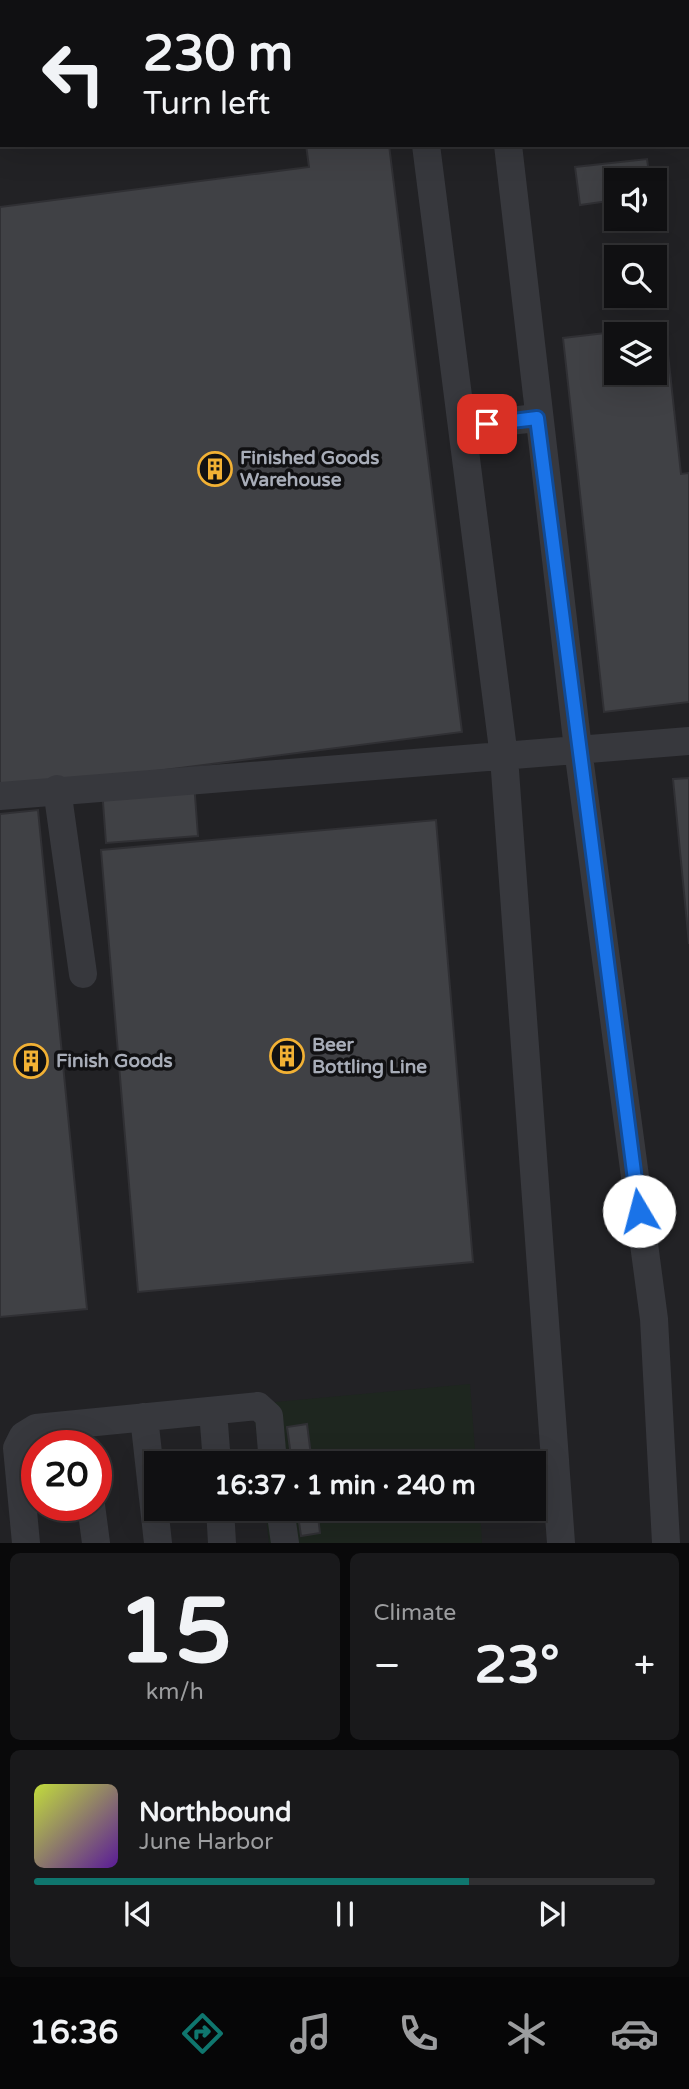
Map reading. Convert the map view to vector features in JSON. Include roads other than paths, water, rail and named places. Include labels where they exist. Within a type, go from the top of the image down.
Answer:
[{"type":"lane","points":[[426,147],[504,757],[561,1543]]},
{"type":"lane","points":[[508,147],[537,418],[578,749],[654,1319],[667,1543]]},
{"type":"lane","points":[[462,426],[537,418]]},
{"type":"lane","points":[[0,796],[57,789],[689,741]]},
{"type":"lane","points":[[57,789],[83,974]]},
{"type":"lane","points":[[100,1430],[144,1418],[258,1406],[265,1409],[269,1416],[272,1451]]},
{"type":"lane","points":[[213,1411],[216,1451]]},
{"type":"lane","points":[[144,1418],[158,1543]]},
{"type":"lane","points":[[21,1440],[17,1448],[21,1490]]},
{"type":"lane","points":[[24,1521],[26,1543]]},
{"type":"lane","points":[[93,1521],[96,1543]]},
{"type":"lane","points":[[221,1521],[222,1543]]},
{"type":"lane","points":[[282,1521],[285,1543]]},
{"type":"place","name":"Finished Goods Warehouse","points":[[215,469]]},
{"type":"place","name":"Beer Bottling Line","points":[[287,1056]]},
{"type":"place","name":"Finish Goods","points":[[31,1061]]}]
